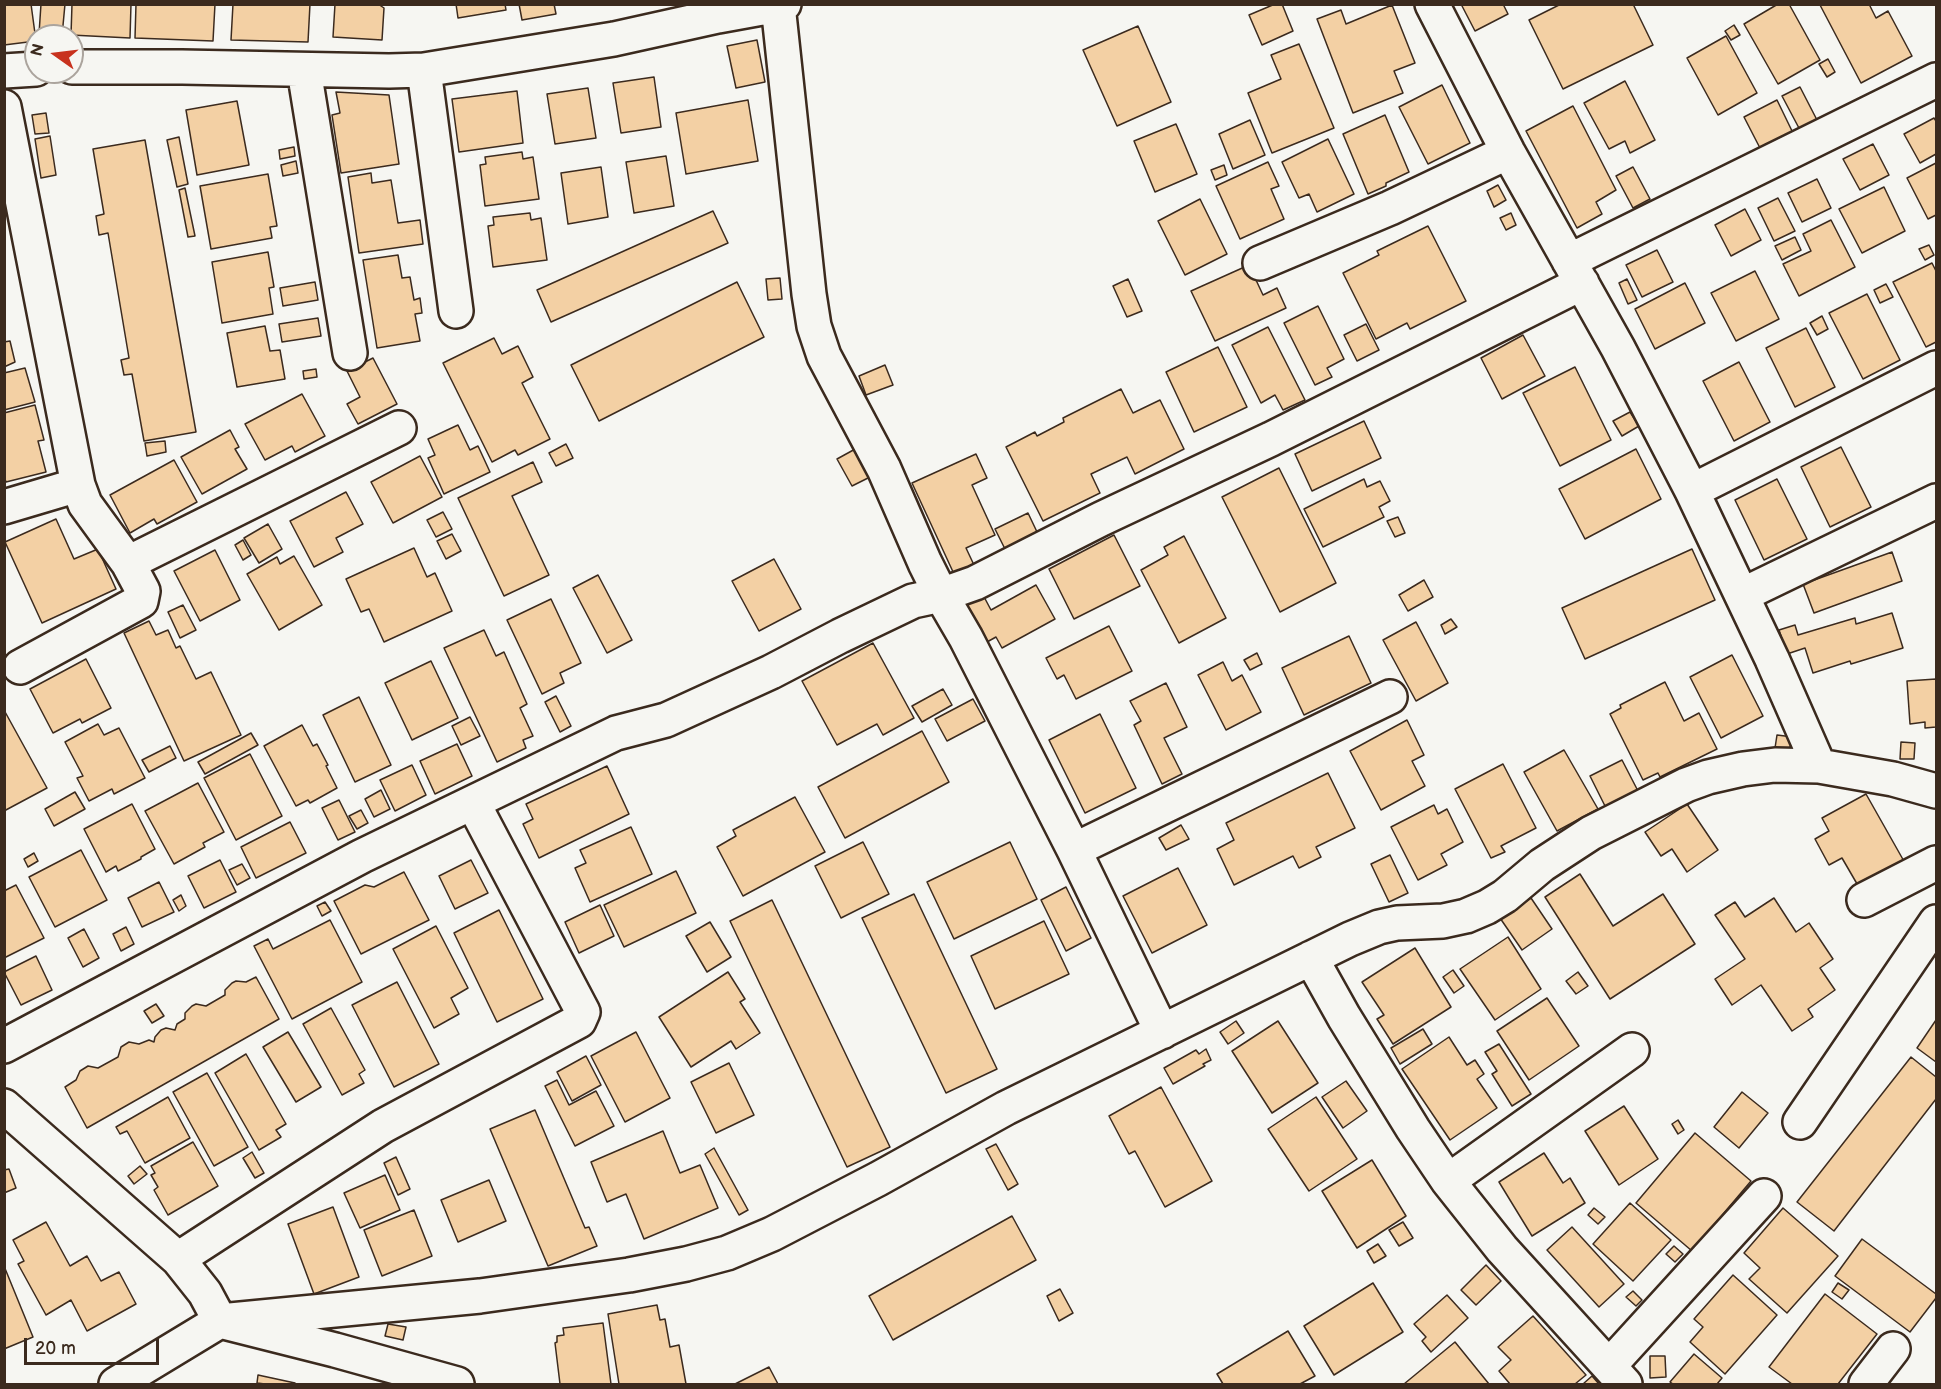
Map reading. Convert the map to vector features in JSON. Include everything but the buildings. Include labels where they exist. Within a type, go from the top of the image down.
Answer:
[{"type":"street","points":[[1432,4],[1508,152],[1618,348],[1692,491],[1819,766]]},
{"type":"street","points":[[84,67],[389,72],[424,70],[614,39],[740,8],[781,5],[814,326],[824,356],[884,469],[941,595],[966,638],[1074,850],[1162,1032]]},
{"type":"street","points":[[4,71],[24,70]]},
{"type":"street","points":[[304,70],[350,353]]},
{"type":"street","points":[[424,70],[456,311]]},
{"type":"street","points":[[4,1046],[362,856],[616,733],[666,720],[771,672],[913,601],[941,595],[975,583],[1101,519],[1271,439],[1575,272],[1936,80]]},
{"type":"street","points":[[4,108],[15,226],[78,485],[85,504],[128,563],[143,591],[141,601],[20,667]]},
{"type":"street","points":[[1260,263],[1390,207],[1508,152]]},
{"type":"street","points":[[1692,491],[1936,368]]},
{"type":"street","points":[[128,563],[399,428]]},
{"type":"street","points":[[4,507],[78,485]]},
{"type":"street","points":[[1742,595],[1936,501]]},
{"type":"street","points":[[1074,850],[1390,697]]},
{"type":"street","points":[[116,1384],[220,1321],[480,1296],[629,1275],[727,1253],[772,1234],[878,1179],[1006,1108],[1379,927],[1397,923],[1443,921],[1466,916],[1487,907],[1505,896],[1542,865],[1591,833],[1686,785],[1708,777],[1775,765],[1819,766],[1893,779],[1936,790]]},
{"type":"street","points":[[178,1259],[383,1126],[579,1021],[583,1012],[472,803]]},
{"type":"street","points":[[1864,900],[1936,863]]},
{"type":"street","points":[[1800,1122],[1936,922]]},
{"type":"street","points":[[1311,958],[1413,1129],[1448,1181],[1502,1249],[1617,1375],[1764,1196]]},
{"type":"street","points":[[1448,1181],[1632,1050]]},
{"type":"street","points":[[4,1106],[178,1259],[205,1293],[220,1321],[457,1384]]},
{"type":"street","points":[[1866,1384],[1893,1348]]}]
